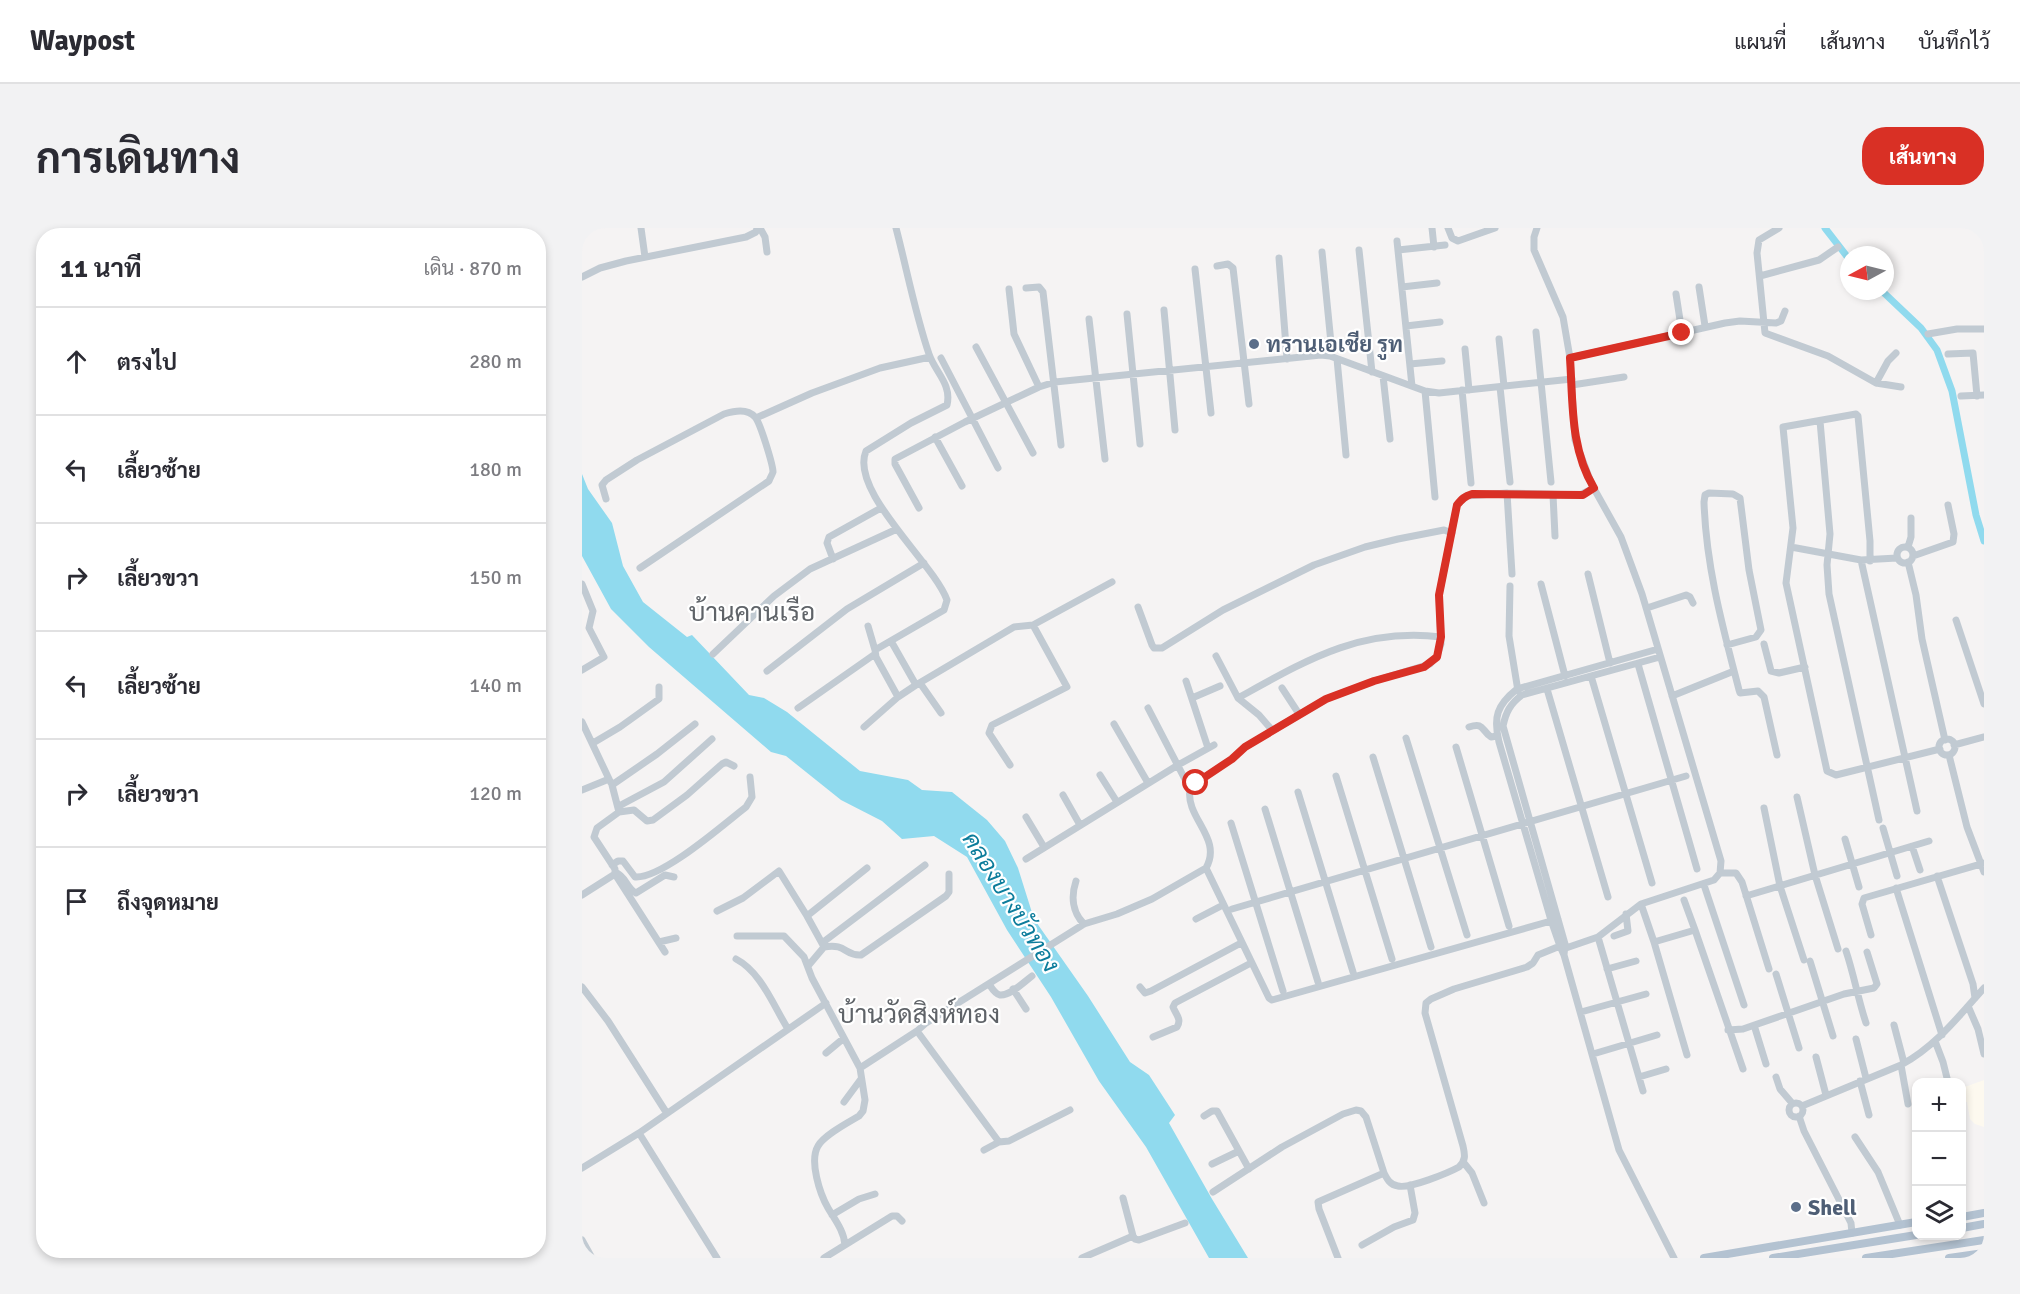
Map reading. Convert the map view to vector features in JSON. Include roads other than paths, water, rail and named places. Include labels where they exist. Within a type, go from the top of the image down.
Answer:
[{"type":"main road","points":[[1966,1215],[1984,1213]]},
{"type":"main road","points":[[1704,1258],[1912,1223]]},
{"type":"main road","points":[[1966,1227],[1984,1224]]},
{"type":"main road","points":[[1829,1249],[1885,1227]]},
{"type":"main road","points":[[1773,1258],[1912,1235]]},
{"type":"main road","points":[[1866,1258],[1984,1240]]},
{"type":"main road","points":[[1949,1258],[1984,1253]]},
{"type":"street","points":[[641,228],[645,257]]},
{"type":"street","points":[[582,277],[600,268],[645,257],[746,237],[759,228],[765,237],[767,252]]},
{"type":"street","points":[[798,708],[875,652],[944,610],[946,606],[945,594],[881,508],[863,466],[866,451],[874,444],[947,405],[949,397],[948,388],[930,357],[896,228]]},
{"type":"street","points":[[1432,228],[1434,247]]},
{"type":"street","points":[[1448,228],[1452,238],[1458,241],[1495,228]]},
{"type":"street","points":[[1213,1192],[1300,1137],[1343,1114],[1356,1110],[1361,1111],[1366,1117],[1384,1173],[1394,1186],[1410,1185],[1454,1170],[1464,1163],[1465,1157],[1425,1013],[1426,1003],[1454,989],[1527,966],[1533,963],[1538,955],[1598,937],[1641,904],[1704,885],[1714,880],[1720,873],[1721,861],[1647,608],[1621,537],[1594,488],[1575,440],[1570,358],[1563,316],[1534,250],[1534,237],[1538,228]]},
{"type":"street","points":[[1779,228],[1759,240],[1757,253],[1765,333],[1828,356],[1876,383],[1901,387]]},
{"type":"street","points":[[1397,241],[1412,386]]},
{"type":"street","points":[[1398,250],[1445,246]]},
{"type":"street","points":[[1760,276],[1819,260],[1838,247]]},
{"type":"street","points":[[1359,250],[1372,372]]},
{"type":"street","points":[[1322,252],[1346,455]]},
{"type":"street","points":[[1279,258],[1287,359]]},
{"type":"street","points":[[1217,266],[1228,264],[1233,268],[1249,404]]},
{"type":"street","points":[[1195,269],[1211,412]]},
{"type":"street","points":[[1402,287],[1437,283]]},
{"type":"street","points":[[1026,288],[1039,287],[1043,292],[1061,445]]},
{"type":"street","points":[[1699,288],[1705,326]]},
{"type":"street","points":[[1009,289],[1014,334],[1040,387]]},
{"type":"street","points":[[1676,294],[1682,333]]},
{"type":"street","points":[[1164,310],[1175,430]]},
{"type":"street","points":[[1570,358],[1705,326],[1740,321],[1764,324],[1780,322],[1785,311]]},
{"type":"street","points":[[1127,314],[1140,444]]},
{"type":"street","points":[[1089,319],[1105,459]]},
{"type":"street","points":[[1406,326],[1440,322]]},
{"type":"street","points":[[1928,334],[1958,329],[1984,329]]},
{"type":"street","points":[[1536,332],[1551,482]]},
{"type":"street","points":[[1499,339],[1510,482]]},
{"type":"street","points":[[976,347],[1033,453]]},
{"type":"street","points":[[1465,349],[1472,483]]},
{"type":"street","points":[[1876,383],[1888,361],[1896,353]]},
{"type":"street","points":[[1948,354],[1973,353],[1981,396],[1961,396]]},
{"type":"street","points":[[919,508],[895,464],[895,459],[935,437],[1055,382],[1321,355],[1334,357],[1425,391],[1439,393],[1541,382],[1572,382],[1624,377]]},
{"type":"street","points":[[756,418],[812,393],[880,368],[930,357]]},
{"type":"street","points":[[941,358],[998,468]]},
{"type":"street","points":[[1410,364],[1442,361]]},
{"type":"street","points":[[1383,376],[1390,440]]},
{"type":"street","points":[[1425,391],[1435,497]]},
{"type":"street","points":[[606,499],[602,485],[606,480],[646,455],[724,414],[738,410],[756,418],[773,473],[769,481],[640,568]]},
{"type":"street","points":[[1869,561],[1870,541],[1860,418],[1856,414],[1786,425],[1782,430],[1792,528],[1786,583],[1827,771],[1836,775],[1940,749]]},
{"type":"street","points":[[1820,421],[1830,534],[1827,577],[1834,623],[1879,820]]},
{"type":"street","points":[[935,437],[962,486]]},
{"type":"street","points":[[1190,789],[1245,747],[1299,714],[1344,691],[1424,667],[1437,657],[1441,637],[1439,595],[1457,505],[1466,496],[1507,493],[1583,495],[1594,488]]},
{"type":"street","points":[[1507,493],[1512,574]]},
{"type":"street","points":[[1727,645],[1756,637],[1761,630],[1749,570],[1740,498],[1733,494],[1709,493],[1704,498],[1711,578],[1727,645],[1740,693],[1758,692],[1764,696],[1777,755]]},
{"type":"street","points":[[1553,495],[1555,536]]},
{"type":"street","points":[[1791,547],[1828,556],[1869,561],[1897,558],[1903,563],[1953,542],[1954,534],[1948,505]]},
{"type":"street","points":[[833,559],[827,543],[829,537],[881,508]]},
{"type":"street","points":[[1908,547],[1911,537],[1911,518]]},
{"type":"street","points":[[713,654],[774,596],[810,569],[897,529]]},
{"type":"street","points":[[1138,608],[1152,645],[1154,648],[1162,648],[1223,610],[1314,565],[1365,547],[1398,539],[1444,530],[1452,533]]},
{"type":"street","points":[[1897,558],[1899,549],[1908,547]]},
{"type":"street","points":[[1908,547],[1912,550],[1911,559],[1922,639],[1945,740]]},
{"type":"street","points":[[1861,560],[1917,811]]},
{"type":"street","points":[[767,671],[847,609],[924,563]]},
{"type":"street","points":[[1588,574],[1610,663]]},
{"type":"street","points":[[864,727],[898,697],[1014,627],[1033,625],[1112,582]]},
{"type":"street","points":[[582,584],[593,611],[589,628],[604,657],[585,668],[582,658]]},
{"type":"street","points":[[1541,584],[1565,676]]},
{"type":"street","points":[[1510,586],[1509,636],[1519,692],[1506,713],[1503,726],[1526,822]]},
{"type":"street","points":[[1647,608],[1686,595],[1693,603]]},
{"type":"street","points":[[1956,620],[1984,704]]},
{"type":"street","points":[[1010,765],[989,733],[992,724],[1065,690],[1067,687],[1033,625]]},
{"type":"street","points":[[868,626],[875,652],[898,697]]},
{"type":"street","points":[[1238,698],[1301,663],[1353,644],[1390,635],[1441,637]]},
{"type":"street","points":[[891,641],[918,684],[940,713]]},
{"type":"street","points":[[1764,644],[1772,671],[1779,673],[1805,667]]},
{"type":"street","points":[[1659,653],[1610,663],[1509,696],[1498,709],[1495,725],[1564,948],[1619,1150],[1674,1258]]},
{"type":"street","points":[[1519,692],[1547,689],[1638,664],[1659,653]]},
{"type":"street","points":[[1216,656],[1238,698],[1260,716],[1272,730]]},
{"type":"street","points":[[1638,664],[1697,869]]},
{"type":"street","points":[[1672,696],[1734,670]]},
{"type":"street","points":[[1591,676],[1652,883]]},
{"type":"street","points":[[1026,859],[1211,746],[1186,681]]},
{"type":"street","points":[[1192,699],[1220,686]]},
{"type":"street","points":[[593,743],[659,699],[658,687]]},
{"type":"street","points":[[1282,688],[1299,714]]},
{"type":"street","points":[[1547,689],[1608,897]]},
{"type":"street","points":[[860,1068],[926,1023],[1084,924],[1117,914],[1152,899],[1206,868],[1211,859],[1210,844],[1191,802],[1190,789],[1148,708]]},
{"type":"street","points":[[582,722],[611,782],[619,809]]},
{"type":"street","points":[[582,790],[611,782],[657,754],[695,724]]},
{"type":"street","points":[[1114,724],[1148,783]]},
{"type":"street","points":[[1469,727],[1477,724],[1491,737],[1497,736]]},
{"type":"street","points":[[1954,745],[1984,737]]},
{"type":"street","points":[[1406,738],[1467,935]]},
{"type":"street","points":[[665,952],[615,873],[594,837],[594,832],[619,809],[664,782],[712,739]]},
{"type":"street","points":[[1945,740],[1951,740],[1954,745],[1954,751],[1949,755],[1940,749],[1940,743],[1945,740]]},
{"type":"street","points":[[1456,747],[1509,926]]},
{"type":"street","points":[[1949,755],[1965,820],[1983,863],[1984,872]]},
{"type":"street","points":[[1372,757],[1431,947]]},
{"type":"street","points":[[619,809],[634,810],[647,821],[653,820],[687,795],[722,764],[726,762],[734,766]]},
{"type":"street","points":[[1100,775],[1117,802]]},
{"type":"street","points":[[1336,776],[1392,959]]},
{"type":"street","points":[[1232,909],[1686,776]]},
{"type":"street","points":[[612,865],[623,861],[635,878],[649,875],[668,866],[746,807],[752,797],[750,777]]},
{"type":"street","points":[[1298,792],[1353,972]]},
{"type":"street","points":[[1063,795],[1080,825]]},
{"type":"street","points":[[1797,797],[1815,875],[1838,949]]},
{"type":"street","points":[[1764,808],[1780,886],[1833,1036]]},
{"type":"street","points":[[1265,809],[1318,982]]},
{"type":"street","points":[[1026,817],[1044,848]]},
{"type":"street","points":[[1231,823],[1283,991]]},
{"type":"street","points":[[1883,828],[1898,876]]},
{"type":"street","points":[[1845,839],[1859,887]]},
{"type":"street","points":[[1746,896],[1929,841]]},
{"type":"street","points":[[1912,846],[1920,870]]},
{"type":"street","points":[[1871,935],[1862,901],[1867,896],[1983,863]]},
{"type":"street","points":[[808,966],[823,945],[925,865]]},
{"type":"street","points":[[807,916],[867,868]]},
{"type":"street","points":[[1206,868],[1269,998],[1276,1000],[1555,920]]},
{"type":"street","points":[[717,911],[743,898],[778,871],[823,945]]},
{"type":"street","points":[[615,873],[625,878],[632,891],[636,893],[665,875],[674,877]]},
{"type":"street","points":[[582,895],[615,873]]},
{"type":"street","points":[[1720,873],[1736,873],[1739,876],[1769,969]]},
{"type":"street","points":[[823,945],[839,946],[851,954],[861,955],[946,896],[950,885],[949,874]]},
{"type":"street","points":[[1937,876],[1973,984],[1975,998]]},
{"type":"street","points":[[1076,881],[1073,900],[1084,924]]},
{"type":"street","points":[[1704,885],[1744,1005]]},
{"type":"street","points":[[1896,888],[1942,1035]]},
{"type":"street","points":[[1684,900],[1743,1069]]},
{"type":"street","points":[[1641,904],[1687,1055]]},
{"type":"street","points":[[1196,919],[1223,905]]},
{"type":"street","points":[[1614,936],[1628,930],[1626,914]]},
{"type":"street","points":[[1654,942],[1695,930]]},
{"type":"street","points":[[737,936],[784,936],[800,952],[860,1068],[865,1100],[863,1111],[821,1142],[816,1152],[819,1188],[843,1232],[845,1245]]},
{"type":"street","points":[[1598,937],[1643,1091]]},
{"type":"street","points":[[658,942],[676,938]]},
{"type":"street","points":[[1140,987],[1143,993],[1148,993],[1241,943]]},
{"type":"street","points":[[1846,951],[1866,1023]]},
{"type":"street","points":[[1728,1030],[1754,1025],[1857,990],[1874,988],[1877,984],[1867,952]]},
{"type":"street","points":[[735,959],[755,974],[788,1029]]},
{"type":"street","points":[[1607,969],[1636,961]]},
{"type":"street","points":[[1153,1037],[1177,1027],[1180,1019],[1173,1007],[1175,1003],[1251,963]]},
{"type":"street","points":[[1776,974],[1799,1048]]},
{"type":"street","points":[[989,984],[996,994],[1000,995],[1032,976]]},
{"type":"street","points":[[582,987],[608,1021],[666,1112]]},
{"type":"street","points":[[1802,1106],[1903,1064],[1942,1035],[1984,988]]},
{"type":"street","points":[[1013,989],[1026,1009]]},
{"type":"street","points":[[1581,1012],[1646,994]]},
{"type":"street","points":[[582,1168],[639,1133],[666,1112],[826,1003]]},
{"type":"street","points":[[1968,1006],[1978,1029],[1984,1054]]},
{"type":"street","points":[[1754,1025],[1766,1064]]},
{"type":"street","points":[[1894,1025],[1903,1064],[1908,1104]]},
{"type":"street","points":[[917,1031],[999,1142]]},
{"type":"street","points":[[1593,1054],[1657,1035]]},
{"type":"street","points":[[826,1053],[844,1038]]},
{"type":"street","points":[[1856,1040],[1869,1114]]},
{"type":"street","points":[[1935,1041],[1946,1078]]},
{"type":"street","points":[[1816,1057],[1826,1095]]},
{"type":"street","points":[[1639,1077],[1666,1069]]},
{"type":"street","points":[[1776,1077],[1780,1089],[1792,1103]]},
{"type":"street","points":[[844,1102],[861,1080]]},
{"type":"street","points":[[1798,1102],[1802,1106],[1803,1112],[1799,1116],[1794,1117],[1789,1113],[1792,1103],[1798,1102]]},
{"type":"street","points":[[984,1150],[999,1142],[1009,1141],[1070,1110]]},
{"type":"street","points":[[1204,1116],[1217,1111],[1249,1169]]},
{"type":"street","points":[[1799,1116],[1804,1131],[1851,1223],[1852,1233]]},
{"type":"street","points":[[639,1133],[717,1258]]},
{"type":"street","points":[[1855,1137],[1881,1179],[1900,1224]]},
{"type":"street","points":[[1212,1164],[1239,1151]]},
{"type":"street","points":[[1464,1163],[1472,1173],[1484,1203]]},
{"type":"street","points":[[1338,1258],[1318,1202],[1384,1173]]},
{"type":"street","points":[[1362,1245],[1394,1227],[1413,1220],[1415,1213],[1410,1185]]},
{"type":"street","points":[[832,1215],[859,1199],[875,1194]]},
{"type":"street","points":[[1123,1198],[1135,1239],[1139,1240],[1185,1223]]},
{"type":"street","points":[[824,1258],[892,1216],[897,1216],[902,1221]]},
{"type":"street","points":[[1082,1258],[1134,1236]]},
{"type":"street","points":[[582,1240],[592,1258]]},
{"type":"water","name":"คลองบางบัวทอง","points":[[582,474],[588,489],[612,523],[623,566],[643,602],[687,637],[692,635],[749,695],[764,698],[787,712],[860,771],[908,780],[922,790],[952,792],[987,820],[1005,841],[1018,868],[1034,919],[1088,996],[1130,1062],[1149,1075],[1175,1115],[1169,1123],[1248,1258],[1209,1258],[1146,1147],[1099,1081],[1051,997],[1007,930],[967,857],[934,836],[902,839],[882,821],[841,800],[786,756],[771,752],[649,647],[611,609],[582,556]]},
{"type":"waterway","points":[[1825,228],[1840,247]]},
{"type":"waterway","points":[[1891,300],[1921,328],[1937,350],[1952,391],[1976,515],[1984,541]]},
{"type":"place","name":"ทรานเอเชีย รูท","points":[[1254,344]]},
{"type":"place","name":"Shell","points":[[1796,1207]]},
{"type":"district","name":"บ้านคานเรือ","points":[[752,613]]},
{"type":"district","name":"บ้านวัดสิงห์ทอง","points":[[919,1015]]}]
